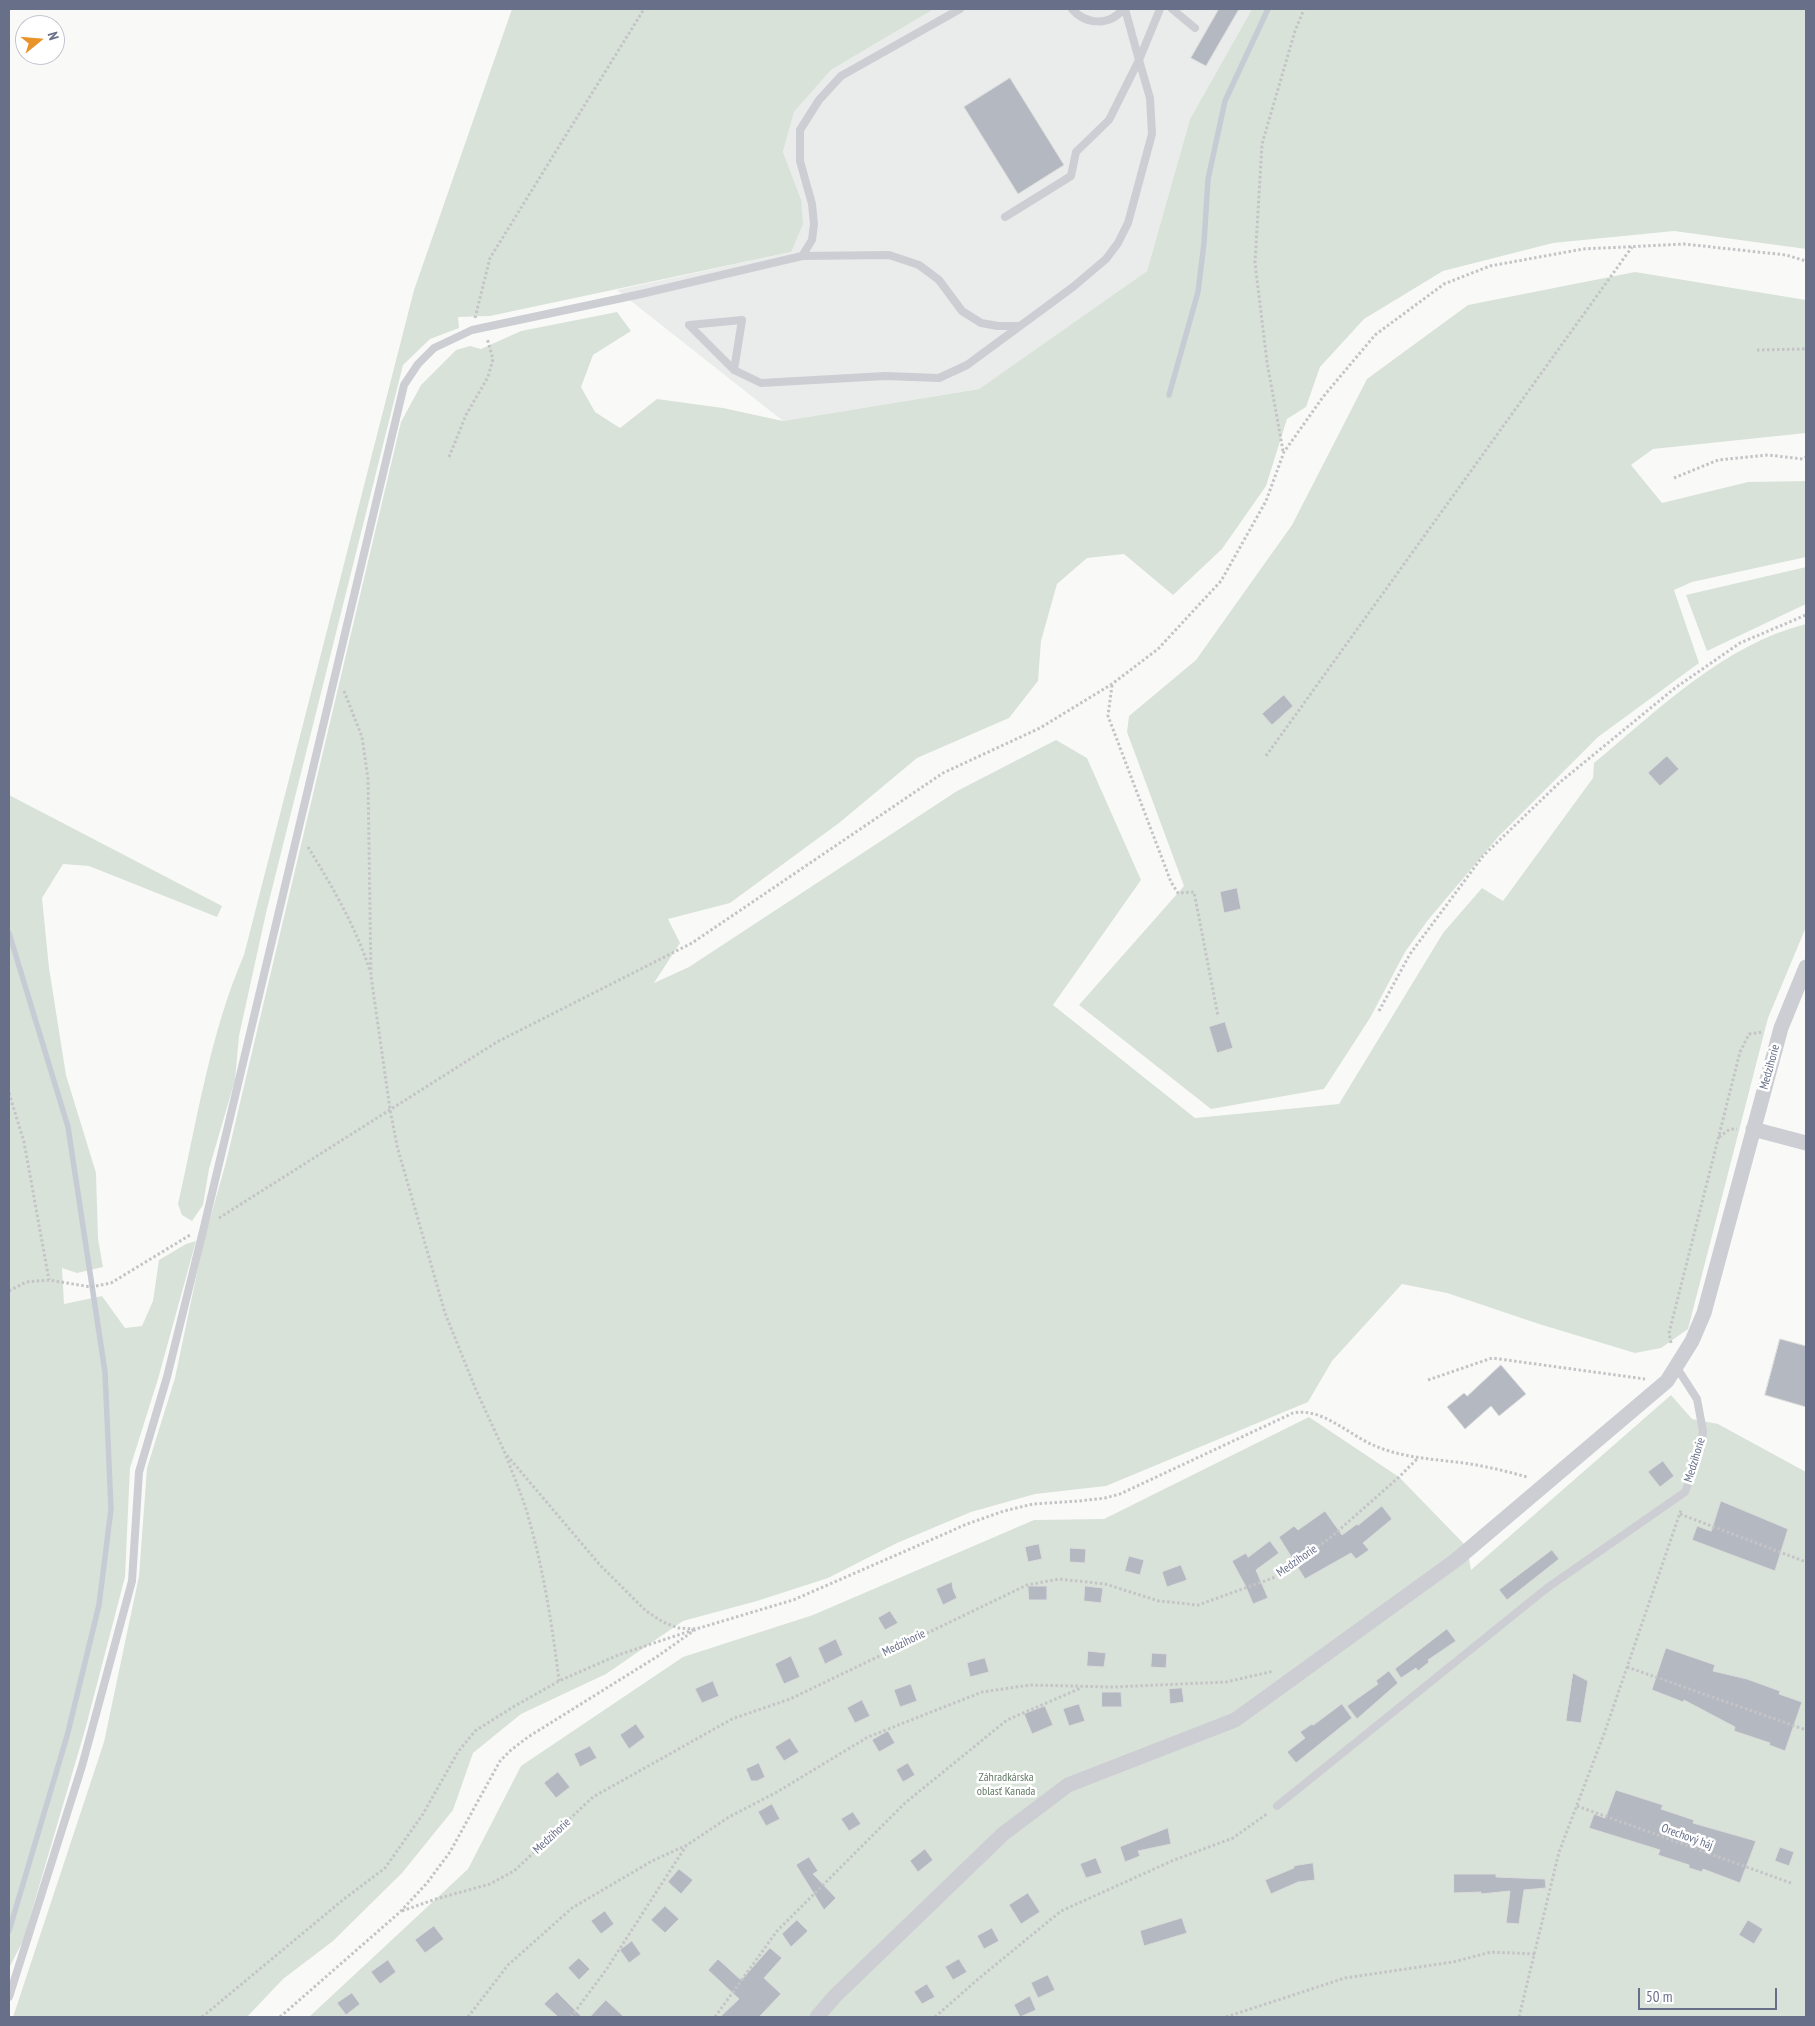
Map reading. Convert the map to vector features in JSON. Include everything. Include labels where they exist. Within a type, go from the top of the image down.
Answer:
[{"type":"street","name":"Medzihorie","points":[[817,2017],[835,1996],[1003,1834],[1068,1785],[1235,1720],[1456,1560],[1667,1381],[1692,1342],[1704,1313],[1781,1028],[1806,967]]},
{"type":"street","points":[[1753,1128],[1806,1143]]},
{"type":"lane","points":[[802,256],[812,240],[814,224],[812,204],[800,160],[800,130],[819,100],[841,76],[960,9]]},
{"type":"lane","points":[[734,370],[742,320],[689,325],[734,370],[761,383],[885,376],[939,378],[967,365],[1073,287],[1106,258],[1118,243],[1128,223],[1152,134],[1150,98],[1124,9],[1106,22],[1089,21],[1072,9]]},
{"type":"lane","points":[[1005,217],[1072,176],[1076,152],[1109,120],[1139,60],[1160,9]]},
{"type":"lane","points":[[1172,9],[1195,28]]},
{"type":"lane","points":[[9,1997],[82,1766],[132,1580],[139,1472],[167,1377],[204,1227],[404,385],[418,364],[434,348],[472,330],[641,294],[802,256],[889,255],[919,266],[939,280],[962,311],[981,323],[998,326],[1020,326]]},
{"type":"lane","name":"Medzihorie","points":[[1277,1806],[1548,1588],[1685,1492],[1701,1448],[1703,1430],[1696,1399],[1677,1368]]},
{"type":"path","points":[[472,330],[490,258],[644,9]]},
{"type":"path","points":[[1284,452],[1267,362],[1255,263],[1262,144],[1295,31],[1304,9]]},
{"type":"path","points":[[9,1291],[26,1282],[49,1280],[91,1287],[111,1284],[497,1042],[692,943],[943,773],[1040,728],[1112,684],[1158,649],[1221,581],[1266,502],[1284,452],[1323,397],[1375,335],[1444,284],[1490,266],[1583,249],[1684,244],[1786,255],[1806,261]]},
{"type":"path","points":[[1266,756],[1633,247]]},
{"type":"path","points":[[449,457],[466,415],[488,377],[493,359],[484,328]]},
{"type":"path","points":[[1757,350],[1806,349]]},
{"type":"path","points":[[1674,478],[1718,460],[1768,455],[1806,457]]},
{"type":"path","points":[[1379,1011],[1410,954],[1483,856],[1559,783],[1675,688],[1740,643],[1806,615]]},
{"type":"path","points":[[336,672],[362,737],[368,778],[371,976],[396,1146],[446,1313],[526,1508],[551,1618],[560,1681]]},
{"type":"path","points":[[1112,684],[1108,716],[1171,882],[1178,893],[1194,892],[1218,1016]]},
{"type":"path","points":[[298,832],[346,915],[362,947],[371,976]]},
{"type":"path","points":[[1677,1368],[1669,1333],[1740,1052],[1749,1034],[1781,1028]]},
{"type":"path","points":[[9,1093],[24,1142],[49,1280]]},
{"type":"path","points":[[1428,1380],[1492,1358],[1629,1378],[1667,1381]]},
{"type":"path","points":[[202,2017],[344,1899],[385,1868],[423,1814],[458,1752],[475,1731],[560,1681],[618,1655],[793,1600],[967,1524],[1004,1511],[1032,1504],[1088,1500],[1120,1494],[1293,1413],[1310,1412],[1320,1415],[1373,1446],[1417,1458],[1489,1467],[1547,1484]]},
{"type":"path","points":[[505,1453],[588,1551],[646,1611],[663,1622],[678,1628],[696,1629]]},
{"type":"path","name":"Medzihorie","points":[[400,1912],[436,1899],[490,1884],[514,1871],[593,1796],[732,1719],[790,1699],[1027,1585],[1059,1579],[1105,1584],[1159,1601],[1198,1605],[1273,1578],[1330,1538],[1399,1477],[1417,1458]]},
{"type":"path","points":[[1519,2017],[1559,1852],[1627,1667],[1680,1514],[1685,1492]]},
{"type":"path","points":[[1680,1514],[1806,1562]]},
{"type":"path","points":[[280,2017],[400,1912],[427,1883],[450,1852],[500,1761],[511,1750],[551,1722],[658,1656],[696,1629]]},
{"type":"path","points":[[1627,1667],[1806,1730]]},
{"type":"path","points":[[468,2017],[508,1965],[572,1908],[652,1860],[687,1846],[729,1817],[777,1792],[868,1737],[982,1692],[1030,1685],[1113,1687],[1226,1682],[1279,1670]]},
{"type":"path","points":[[715,2017],[777,1931],[905,1803],[1007,1720],[1084,1686]]},
{"type":"path","points":[[935,2017],[1061,1911],[1174,1860],[1233,1838],[1277,1806]]},
{"type":"path","name":"Orechový háj","points":[[1576,1806],[1791,1883]]},
{"type":"path","points":[[571,2017],[606,1970],[687,1846]]},
{"type":"path","points":[[1226,2017],[1345,1978],[1453,1962],[1491,1952],[1535,1954]]},
{"type":"shaded area","points":[[934,9],[1252,9],[1190,119],[1147,271],[979,389],[783,421],[617,290],[791,252],[801,199],[783,152],[794,112],[831,70]]},
{"type":"green space","points":[[512,9],[934,9],[831,70],[794,112],[783,152],[801,199],[803,224],[791,252],[490,316],[458,317],[459,328],[430,339],[403,365],[266,913],[239,1036],[235,1080],[209,1169],[203,1205],[192,1221],[182,1215],[178,1204],[213,1046],[232,985],[244,955],[414,290]]},
{"type":"green space","points":[[1252,9],[1806,9],[1806,249],[1674,231],[1553,243],[1443,271],[1364,319],[1320,367],[1306,407],[1287,419],[1266,486],[1222,549],[1173,595],[1124,554],[1087,558],[1057,584],[1041,641],[1038,681],[1009,718],[917,758],[839,823],[730,903],[668,919],[680,943],[654,983],[689,967],[957,791],[1056,740],[1087,758],[1141,880],[1053,1005],[1195,1118],[1339,1104],[1443,933],[1482,888],[1503,901],[1593,778],[1594,763],[1667,701],[1719,663],[1747,647],[1776,634],[1806,624],[1806,927],[1768,1018],[1688,1329],[1661,1348],[1635,1353],[1539,1324],[1447,1293],[1402,1284],[1332,1361],[1308,1402],[1106,1486],[1035,1494],[971,1512],[897,1543],[828,1578],[757,1601],[683,1621],[606,1674],[521,1714],[473,1753],[453,1810],[402,1873],[333,1941],[283,1979],[247,2017],[13,2017],[104,1742],[139,1576],[147,1468],[175,1378],[203,1244],[226,1162],[401,422],[421,385],[456,350],[470,346],[481,349],[521,331],[617,312],[631,331],[593,355],[581,387],[595,412],[620,428],[657,399],[723,408],[783,421],[979,389],[1147,271],[1190,119]]},
{"type":"green space","points":[[1635,272],[1806,300],[1806,433],[1653,449],[1631,465],[1662,503],[1748,482],[1806,481],[1806,557],[1692,582],[1674,590],[1699,663],[1598,737],[1499,836],[1428,920],[1405,952],[1370,1018],[1324,1089],[1211,1109],[1079,1005],[1184,886],[1127,732],[1129,716],[1196,660],[1292,525],[1367,379],[1468,305]]},
{"type":"green space","points":[[1806,567],[1806,604],[1707,651],[1686,595]]},
{"type":"green space","points":[[9,795],[222,906],[217,917],[89,866],[63,864],[42,898],[49,968],[66,1075],[96,1173],[98,1239],[103,1267],[77,1273],[62,1268],[64,1304],[102,1296],[125,1328],[142,1326],[153,1301],[159,1260],[186,1244],[196,1241],[158,1379],[130,1468],[125,1577],[85,1730],[23,1941],[9,1968]]},
{"type":"green space","name":"Záhradkárska oblasť Kanada","points":[[1671,1395],[1692,1419],[1718,1424],[1806,1472],[1806,2017],[309,2017],[468,1869],[521,1766],[683,1657],[813,1615],[1034,1520],[1104,1519],[1309,1417],[1399,1477],[1467,1547],[1471,1570]]},
{"type":"building","points":[[1219,9],[1239,9],[1206,66],[1191,58]]},
{"type":"building","points":[[1010,78],[1064,165],[1018,194],[964,107]]},
{"type":"building","points":[[1284,695],[1293,706],[1272,725],[1262,714]]},
{"type":"building","points":[[1667,756],[1679,769],[1660,786],[1648,773]]},
{"type":"building","points":[[1237,888],[1241,909],[1224,913],[1220,892]]},
{"type":"building","points":[[1225,1022],[1233,1048],[1217,1053],[1209,1027]]},
{"type":"building","points":[[1780,1339],[1806,1346],[1806,1407],[1765,1395]]},
{"type":"building","points":[[1501,1365],[1526,1394],[1499,1416],[1491,1406],[1465,1429],[1447,1407],[1464,1393],[1467,1396]]},
{"type":"building","points":[[1663,1461],[1674,1476],[1660,1487],[1648,1472]]},
{"type":"building","points":[[1721,1501],[1788,1529],[1775,1571],[1692,1540],[1697,1526],[1711,1531]]},
{"type":"building","points":[[1382,1506],[1392,1519],[1363,1543],[1369,1550],[1356,1559],[1351,1553],[1305,1579],[1279,1537],[1294,1526],[1298,1530],[1325,1511],[1342,1535]]},
{"type":"building","points":[[1270,1541],[1279,1553],[1256,1570],[1268,1598],[1253,1604],[1232,1561],[1246,1553],[1248,1557]]},
{"type":"building","points":[[1039,1544],[1042,1559],[1028,1562],[1025,1547]]},
{"type":"building","points":[[1070,1548],[1086,1549],[1085,1563],[1070,1562]]},
{"type":"building","points":[[1552,1550],[1559,1559],[1507,1600],[1499,1590]]},
{"type":"building","points":[[1129,1556],[1144,1560],[1140,1575],[1125,1571]]},
{"type":"building","points":[[1181,1565],[1187,1580],[1167,1587],[1162,1572]]},
{"type":"building","points":[[952,1582],[957,1598],[943,1605],[936,1589]]},
{"type":"building","points":[[1028,1586],[1047,1586],[1047,1600],[1029,1600]]},
{"type":"building","points":[[1085,1586],[1103,1588],[1101,1603],[1084,1601]]},
{"type":"building","points":[[890,1611],[898,1623],[885,1630],[878,1618]]},
{"type":"building","points":[[1447,1629],[1456,1641],[1428,1660],[1429,1662],[1418,1671],[1416,1668],[1401,1678],[1395,1669]]},
{"type":"building","points":[[836,1639],[843,1655],[825,1664],[818,1648]]},
{"type":"building","points":[[1666,1648],[1715,1665],[1713,1671],[1747,1679],[1780,1691],[1779,1694],[1802,1702],[1785,1751],[1769,1745],[1770,1743],[1734,1731],[1735,1727],[1684,1700],[1683,1702],[1652,1690]]},
{"type":"building","points":[[1088,1651],[1106,1653],[1104,1667],[1087,1666]]},
{"type":"building","points":[[1152,1653],[1167,1654],[1166,1668],[1151,1667]]},
{"type":"building","points":[[791,1656],[800,1677],[784,1684],[775,1664]]},
{"type":"building","points":[[985,1658],[989,1672],[970,1677],[967,1663]]},
{"type":"building","points":[[1389,1671],[1398,1683],[1357,1719],[1347,1706],[1378,1684],[1376,1681]]},
{"type":"building","points":[[1573,1673],[1588,1681],[1581,1723],[1566,1721]]},
{"type":"building","points":[[713,1681],[719,1696],[702,1703],[695,1689]]},
{"type":"building","points":[[911,1684],[917,1701],[900,1707],[894,1690]]},
{"type":"building","points":[[1182,1688],[1184,1702],[1170,1704],[1169,1689]]},
{"type":"building","points":[[1102,1692],[1121,1692],[1122,1707],[1102,1707]]},
{"type":"building","points":[[862,1700],[870,1716],[855,1723],[847,1708]]},
{"type":"building","points":[[1079,1704],[1085,1721],[1069,1726],[1063,1709]]},
{"type":"building","points":[[1342,1704],[1352,1718],[1296,1763],[1287,1752],[1305,1738],[1300,1732]]},
{"type":"building","points":[[1045,1706],[1053,1725],[1032,1734],[1024,1714]]},
{"type":"building","points":[[636,1724],[645,1737],[629,1749],[620,1735]]},
{"type":"building","points":[[888,1731],[895,1743],[879,1752],[872,1740]]},
{"type":"building","points":[[790,1738],[799,1752],[784,1761],[775,1747]]},
{"type":"building","points":[[590,1746],[597,1758],[580,1767],[574,1754]]},
{"type":"building","points":[[759,1763],[765,1777],[757,1781],[751,1781],[746,1769]]},
{"type":"building","points":[[908,1763],[915,1775],[903,1782],[896,1770]]},
{"type":"building","points":[[558,1772],[570,1787],[556,1798],[544,1783]]},
{"type":"building","points":[[1616,1790],[1663,1805],[1661,1809],[1694,1820],[1693,1823],[1756,1841],[1740,1883],[1703,1869],[1702,1872],[1689,1868],[1689,1865],[1658,1855],[1660,1850],[1589,1828],[1594,1814],[1605,1818]]},
{"type":"building","points":[[772,1804],[780,1819],[766,1826],[758,1812]]},
{"type":"building","points":[[853,1812],[861,1824],[849,1831],[841,1819]]},
{"type":"building","points":[[1168,1828],[1171,1844],[1138,1851],[1140,1856],[1125,1862],[1120,1847]]},
{"type":"building","points":[[1780,1847],[1794,1852],[1789,1866],[1775,1861]]},
{"type":"building","points":[[925,1849],[933,1860],[918,1872],[910,1861]]},
{"type":"building","points":[[809,1857],[818,1871],[813,1874],[836,1898],[824,1910],[796,1865]]},
{"type":"building","points":[[1096,1858],[1102,1873],[1086,1878],[1080,1864]]},
{"type":"building","points":[[1313,1863],[1315,1880],[1298,1882],[1271,1894],[1265,1880],[1294,1868],[1294,1866]]},
{"type":"building","points":[[679,1869],[693,1880],[681,1894],[668,1882]]},
{"type":"building","points":[[1454,1874],[1496,1874],[1496,1877],[1545,1879],[1546,1888],[1524,1890],[1519,1924],[1506,1923],[1510,1891],[1481,1894],[1481,1892],[1454,1893]]},
{"type":"building","points":[[1028,1893],[1040,1912],[1021,1924],[1009,1905]]},
{"type":"building","points":[[665,1906],[679,1919],[665,1933],[651,1920]]},
{"type":"building","points":[[605,1911],[614,1924],[601,1934],[591,1921]]},
{"type":"building","points":[[1182,1918],[1187,1933],[1144,1946],[1140,1931]]},
{"type":"building","points":[[797,1920],[808,1931],[791,1947],[782,1934]]},
{"type":"building","points":[[1748,1920],[1763,1929],[1754,1944],[1739,1935]]},
{"type":"building","points":[[434,1926],[444,1939],[425,1953],[415,1940]]},
{"type":"building","points":[[992,1928],[999,1941],[984,1949],[977,1936]]},
{"type":"building","points":[[632,1941],[641,1954],[629,1963],[620,1950]]},
{"type":"building","points":[[770,1948],[782,1958],[764,1978],[781,1994],[759,2017],[720,2017],[739,1999],[708,1970],[718,1959],[741,1980]]},
{"type":"building","points":[[579,1958],[590,1969],[579,1980],[568,1968]]},
{"type":"building","points":[[959,1959],[967,1972],[953,1980],[945,1967]]},
{"type":"building","points":[[388,1960],[396,1972],[380,1984],[371,1972]]},
{"type":"building","points":[[1048,1975],[1055,1990],[1038,1998],[1031,1983]]},
{"type":"building","points":[[927,1984],[935,1997],[922,2004],[914,1992]]},
{"type":"building","points":[[557,1992],[582,2017],[558,2017],[544,2004]]},
{"type":"building","points":[[352,1993],[360,2004],[346,2015],[337,2003]]},
{"type":"building","points":[[1030,1996],[1036,2010],[1020,2017],[1014,2005]]},
{"type":"building","points":[[606,2000],[624,2017],[590,2017]]},
{"type":"waterway","points":[[1169,395],[1198,292],[1204,243],[1208,179],[1225,101],[1268,9]]},
{"type":"waterway","points":[[9,933],[68,1127],[105,1372],[111,1509],[99,1605],[67,1736],[9,1931]]}]
